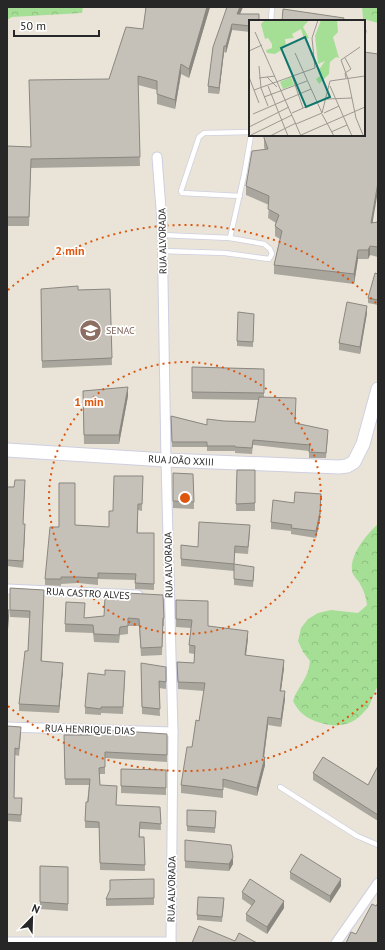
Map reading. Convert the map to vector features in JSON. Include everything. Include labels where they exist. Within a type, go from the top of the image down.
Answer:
[{"type":"street","name":"RUA ALVORADA","points":[[158,157],[163,251],[166,460],[165,597],[173,732],[171,943]]},
{"type":"street","name":"RUA JOÃO XXIII","points":[[7,450],[166,460],[339,467],[347,466],[354,462],[363,444],[378,389]]},
{"type":"street","name":"RUA CASTRO ALVES","points":[[7,589],[146,596]]},
{"type":"street","name":"RUA HENRIQUE DIAS","points":[[7,727],[173,732]]},
{"type":"street","points":[[336,943],[378,883]]},
{"type":"street","points":[[7,942],[171,943]]},
{"type":"lane","points":[[270,20],[272,7]]},
{"type":"lane","points":[[240,196],[182,193],[181,191],[199,137],[204,133],[249,132]]},
{"type":"lane","points":[[230,238],[240,196],[251,136]]},
{"type":"lane","points":[[162,235],[230,238],[264,244],[270,249],[272,254],[269,259],[225,252],[163,251]]},
{"type":"lane","points":[[280,787],[357,836],[378,845]]},
{"type":"green space","points":[[7,7],[83,7],[82,13],[12,17],[7,20]]},
{"type":"green space","points":[[362,7],[378,7],[378,23],[363,19]]},
{"type":"green space","points":[[378,524],[378,686],[369,706],[359,717],[348,724],[328,725],[312,720],[304,715],[293,701],[305,678],[310,661],[303,652],[298,641],[301,628],[308,619],[318,613],[331,610],[358,613],[367,605],[363,589],[353,574],[352,567],[355,553],[359,546]]},
{"type":"building","points":[[146,7],[207,7],[189,69],[181,64],[175,100],[157,94],[157,81],[138,76],[140,157],[31,159],[29,217],[7,217],[7,146],[31,147],[29,80],[109,79],[126,27],[143,29]]},
{"type":"building","points":[[227,7],[240,7],[237,14],[259,14],[259,20],[249,20],[249,26],[232,24],[226,46],[224,46],[219,88],[208,86],[213,47]]},
{"type":"building","points":[[283,9],[344,18],[343,20],[282,20]]},
{"type":"building","points":[[365,52],[378,54],[378,182],[371,223],[378,222],[378,247],[370,246],[368,250],[358,250],[354,274],[274,265],[282,231],[275,226],[279,215],[268,209],[269,196],[246,186],[252,151],[268,149],[264,136],[365,136]]},
{"type":"building","points":[[375,273],[378,274],[378,300],[368,298]]},
{"type":"building","points":[[78,286],[78,290],[110,289],[112,358],[42,361],[41,289]]},
{"type":"building","points":[[347,302],[367,306],[360,347],[339,343]]},
{"type":"building","points":[[238,312],[254,314],[253,342],[237,341]]},
{"type":"building","points":[[192,367],[264,369],[264,393],[192,392]]},
{"type":"building","points":[[128,387],[119,435],[84,435],[83,391]]},
{"type":"building","points":[[259,397],[296,398],[295,423],[328,430],[326,453],[309,452],[310,445],[253,440],[252,448],[235,446],[207,446],[207,442],[172,442],[171,416],[207,425],[207,419],[255,422]]},
{"type":"building","points":[[237,470],[255,470],[255,503],[236,504]]},
{"type":"building","points":[[173,473],[193,474],[194,502],[173,501]]},
{"type":"building","points":[[114,476],[143,476],[142,504],[138,504],[137,533],[154,533],[154,584],[135,583],[136,574],[98,573],[98,578],[61,577],[61,579],[45,579],[50,527],[59,527],[59,483],[75,483],[75,525],[109,527],[109,511],[113,511]]},
{"type":"building","points":[[15,480],[25,480],[23,561],[7,560],[7,487],[14,487]]},
{"type":"building","points":[[295,492],[321,494],[320,513],[316,531],[291,528],[292,525],[271,522],[273,500],[294,503]]},
{"type":"building","points":[[199,522],[250,525],[248,547],[235,546],[234,564],[181,559],[181,545],[198,547]]},
{"type":"building","points":[[234,564],[254,567],[253,581],[234,579]]},
{"type":"building","points":[[10,588],[44,590],[41,661],[63,663],[59,706],[19,704],[25,651],[28,651],[30,611],[10,610]]},
{"type":"building","points":[[126,593],[163,595],[164,618],[162,647],[141,648],[139,619],[128,618],[128,626],[120,627],[119,635],[94,634],[93,625],[65,624],[66,602],[85,603],[84,618],[104,616],[105,597],[126,597]]},
{"type":"building","points":[[176,600],[208,601],[208,626],[248,631],[245,655],[284,660],[280,691],[285,691],[281,719],[268,717],[263,757],[265,757],[257,788],[223,779],[223,790],[181,785],[187,747],[192,747],[196,720],[199,721],[205,683],[178,682],[177,662],[194,663],[195,646],[189,645],[192,620],[176,619]]},
{"type":"building","points":[[7,610],[9,610],[7,637]]},
{"type":"building","points":[[141,663],[166,667],[166,682],[159,681],[160,709],[142,707]]},
{"type":"building","points":[[105,670],[125,671],[123,707],[101,707],[101,709],[85,707],[88,673],[105,675]]},
{"type":"building","points":[[7,726],[21,727],[19,749],[15,748],[14,798],[22,798],[21,815],[7,814]]},
{"type":"building","points":[[91,729],[167,734],[167,755],[105,752],[105,767],[99,768],[100,785],[117,786],[116,805],[160,807],[161,824],[140,822],[139,837],[144,837],[145,865],[100,863],[99,822],[85,821],[86,802],[88,802],[90,779],[65,779],[64,735],[91,735]]},
{"type":"building","points":[[323,757],[368,785],[378,766],[378,815],[313,773]]},
{"type":"building","points":[[121,769],[166,770],[166,788],[121,786]]},
{"type":"building","points":[[187,810],[216,811],[215,828],[187,826]]},
{"type":"building","points":[[185,840],[231,845],[233,857],[229,864],[185,861]]},
{"type":"building","points":[[301,854],[341,879],[330,896],[290,872]]},
{"type":"building","points":[[40,866],[68,867],[68,904],[40,902]]},
{"type":"building","points":[[154,879],[154,898],[106,899],[110,890],[110,880]]},
{"type":"building","points":[[250,879],[284,901],[267,927],[246,914],[255,901],[242,892]]},
{"type":"building","points":[[198,897],[224,898],[222,917],[197,915]]},
{"type":"building","points":[[378,903],[378,943],[346,943],[351,932],[356,934],[372,904],[376,906]]},
{"type":"building","points":[[199,926],[235,941],[239,933],[257,943],[192,943]]},
{"type":"place","name":"SENAC","points":[[90,330]]}]
